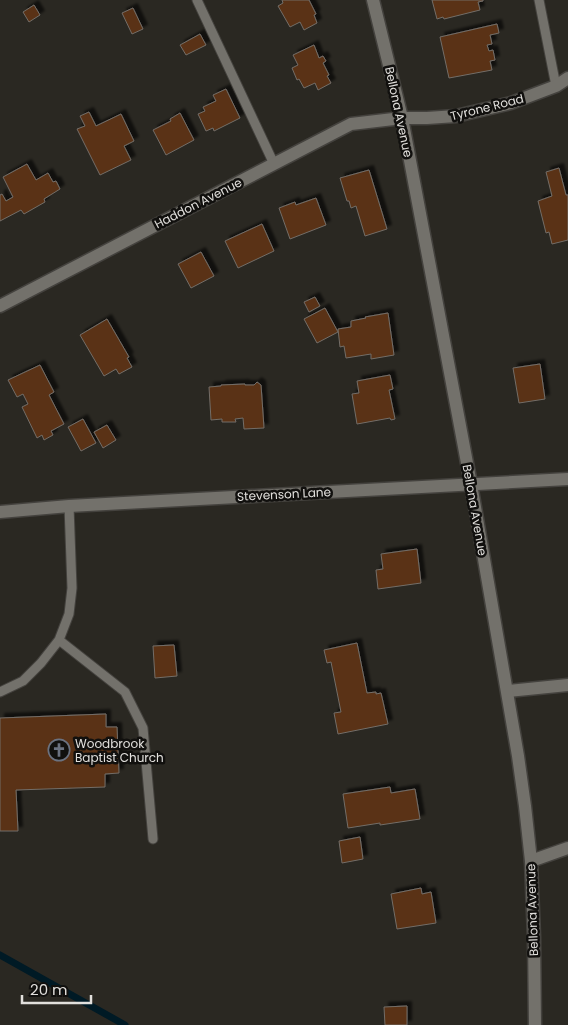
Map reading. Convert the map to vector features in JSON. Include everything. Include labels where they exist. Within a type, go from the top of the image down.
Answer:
[{"type":"street","name":"Bellona Avenue","points":[[373,0],[402,118],[508,691],[523,789],[531,861],[535,1025]]},
{"type":"street","name":"Tyrone Road","points":[[402,118],[456,116],[511,103],[556,86],[568,78]]},
{"type":"street","name":"Haddon Avenue","points":[[0,306],[351,124],[402,118]]},
{"type":"street","name":"Stevenson Lane","points":[[0,512],[69,506],[568,479]]},
{"type":"street","points":[[508,691],[568,686]]},
{"type":"street","points":[[531,861],[568,848]]},
{"type":"lane","points":[[197,0],[274,164]]},
{"type":"lane","points":[[539,0],[556,86]]},
{"type":"lane","points":[[0,692],[23,681],[41,663],[59,640],[69,614],[72,588],[69,506]]},
{"type":"lane","points":[[59,640],[126,692],[143,728],[154,839]]},
{"type":"building","points":[[282,0],[309,0],[316,14],[314,15],[317,23],[304,30],[300,22],[290,27],[278,6],[283,3]]},
{"type":"building","points":[[432,0],[483,1],[478,2],[480,10],[437,19]]},
{"type":"building","points":[[34,5],[40,15],[29,22],[23,12]]},
{"type":"building","points":[[133,8],[143,29],[132,34],[122,13]]},
{"type":"building","points":[[497,24],[499,33],[490,35],[492,44],[487,45],[489,51],[493,50],[495,60],[490,61],[492,70],[449,78],[440,37]]},
{"type":"building","points":[[200,34],[206,45],[186,55],[180,45]]},
{"type":"building","points":[[314,45],[319,58],[323,56],[326,61],[323,63],[331,83],[318,90],[315,83],[304,88],[299,79],[297,80],[292,68],[298,65],[293,55]]},
{"type":"building","points":[[226,89],[240,118],[214,131],[213,128],[206,131],[198,114],[205,111],[203,107],[216,101],[213,95]]},
{"type":"building","points":[[89,112],[96,126],[121,114],[134,141],[124,146],[131,160],[100,175],[77,129],[85,126],[80,116]]},
{"type":"building","points":[[180,113],[194,140],[166,155],[153,130],[171,121],[170,119]]},
{"type":"building","points":[[27,164],[36,180],[48,173],[53,182],[56,181],[60,189],[44,199],[45,202],[24,214],[21,210],[0,221],[0,195],[2,194],[6,201],[13,197],[3,177]]},
{"type":"building","points":[[559,168],[566,195],[568,195],[568,240],[552,244],[549,232],[546,233],[538,201],[552,196],[546,172]]},
{"type":"building","points":[[369,170],[387,229],[365,236],[356,206],[351,208],[349,201],[347,201],[340,178]]},
{"type":"building","points":[[316,198],[326,225],[290,239],[279,208],[295,202],[296,205]]},
{"type":"building","points":[[262,224],[274,251],[238,268],[225,241]]},
{"type":"building","points":[[201,252],[214,276],[191,288],[178,264]]},
{"type":"building","points":[[315,297],[320,306],[309,312],[304,302]]},
{"type":"building","points":[[325,308],[338,332],[317,343],[304,319]]},
{"type":"building","points":[[388,313],[394,355],[371,359],[371,354],[346,358],[344,346],[340,347],[338,329],[351,327],[351,321]]},
{"type":"building","points":[[107,319],[129,357],[127,358],[132,367],[119,374],[116,369],[104,376],[80,335]]},
{"type":"building","points":[[540,364],[545,399],[519,403],[513,368]]},
{"type":"building","points":[[40,365],[54,392],[49,395],[64,424],[51,431],[53,435],[44,440],[42,435],[37,438],[22,407],[28,404],[23,394],[17,397],[8,380]]},
{"type":"building","points":[[390,375],[393,389],[389,390],[395,419],[391,420],[390,418],[357,424],[352,394],[359,393],[357,381]]},
{"type":"building","points":[[257,382],[261,385],[264,428],[244,429],[243,418],[235,419],[236,422],[222,422],[222,419],[211,420],[209,387],[254,385]]},
{"type":"building","points":[[83,419],[96,443],[81,451],[68,427]]},
{"type":"building","points":[[107,425],[116,440],[103,448],[94,432]]},
{"type":"building","points":[[417,549],[421,583],[378,589],[376,570],[383,569],[381,554]]},
{"type":"building","points":[[357,643],[367,693],[381,693],[388,724],[338,734],[334,713],[341,712],[331,662],[327,663],[324,650]]},
{"type":"building","points":[[174,645],[177,676],[155,678],[153,646]]},
{"type":"building","name":"Woodbrook Baptist Church","points":[[106,714],[106,727],[117,727],[119,773],[105,774],[105,787],[16,790],[18,831],[0,831],[0,718]]},
{"type":"building","points":[[390,787],[391,793],[415,789],[420,819],[348,828],[343,794]]},
{"type":"building","points":[[360,837],[363,859],[342,863],[339,841]]},
{"type":"building","points":[[421,888],[422,894],[431,892],[436,923],[397,929],[391,894]]},
{"type":"building","points":[[407,1006],[407,1025],[385,1025],[384,1007]]},
{"type":"waterway","points":[[0,955],[125,1025]]},
{"type":"place","name":"Woodbrook Baptist Church","points":[[59,750]]}]
